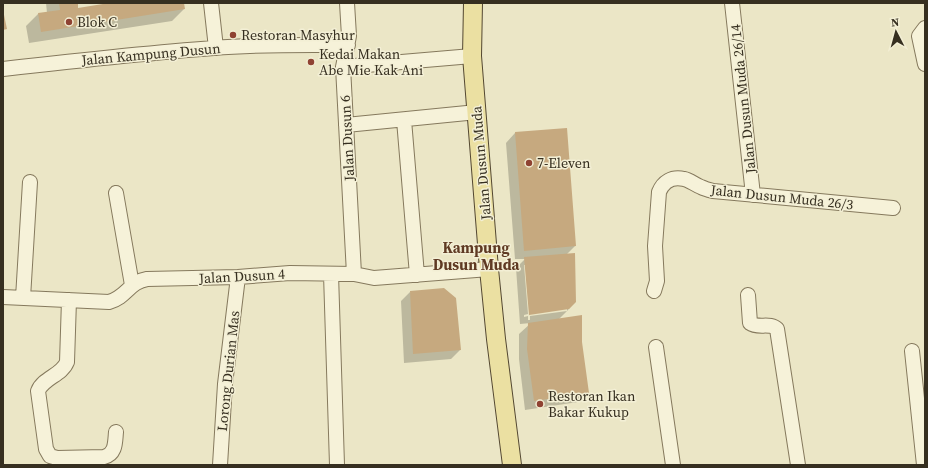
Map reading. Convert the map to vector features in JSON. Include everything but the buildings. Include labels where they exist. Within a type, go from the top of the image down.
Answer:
[{"type":"main road","points":[[462,3],[472,56]]},
{"type":"main road","name":"Jalan Dusun Muda","points":[[473,3],[472,56],[496,339],[512,465]]},
{"type":"street","points":[[211,3],[216,48]]},
{"type":"street","name":"Jalan Dusun 6","points":[[347,3],[350,30],[343,67],[354,274]]},
{"type":"street","name":"Jalan Dusun Muda 26/14","points":[[732,3],[753,195]]},
{"type":"street","points":[[925,28],[919,36],[925,64]]},
{"type":"street","name":"Jalan Kampung Dusun","points":[[3,69],[147,53],[216,48],[281,45],[348,45]]},
{"type":"street","points":[[343,67],[472,56]]},
{"type":"street","points":[[346,125],[477,112]]},
{"type":"street","points":[[404,120],[417,275]]},
{"type":"street","name":"Jalan Dusun Muda 26/3","points":[[654,291],[657,281],[655,246],[659,192],[661,186],[667,180],[676,178],[685,179],[700,187],[713,191],[893,208]]},
{"type":"street","points":[[23,298],[30,182]]},
{"type":"street","points":[[116,193],[132,285]]},
{"type":"street","name":"Jalan Dusun 4","points":[[3,297],[109,302],[117,300],[125,295],[132,285],[139,280],[147,279],[238,277],[290,273],[354,274],[374,278],[490,269]]},
{"type":"street","points":[[331,274],[337,465]]},
{"type":"street","name":"Lorong Durian Mas","points":[[220,465],[225,384],[238,277]]},
{"type":"street","points":[[748,295],[750,323],[756,326],[774,326],[777,329],[798,465]]},
{"type":"street","points":[[69,300],[68,362],[64,367],[42,384],[38,391],[46,449],[50,456],[57,458],[108,456],[113,451],[116,432]]},
{"type":"street","points":[[656,347],[673,465]]},
{"type":"street","points":[[912,351],[924,465]]},
{"type":"place","name":"Blok C","points":[[69,22]]},
{"type":"place","name":"Restoran Masyhur","points":[[233,35]]},
{"type":"place","name":"Kedai Makan Abe Mie Kak Ani","points":[[311,62]]},
{"type":"place","name":"7-Eleven","points":[[529,163]]},
{"type":"place","name":"Restoran Ikan Bakar Kukup","points":[[540,404]]},
{"type":"district","name":"Kampung Dusun Muda","points":[[476,256]]}]
